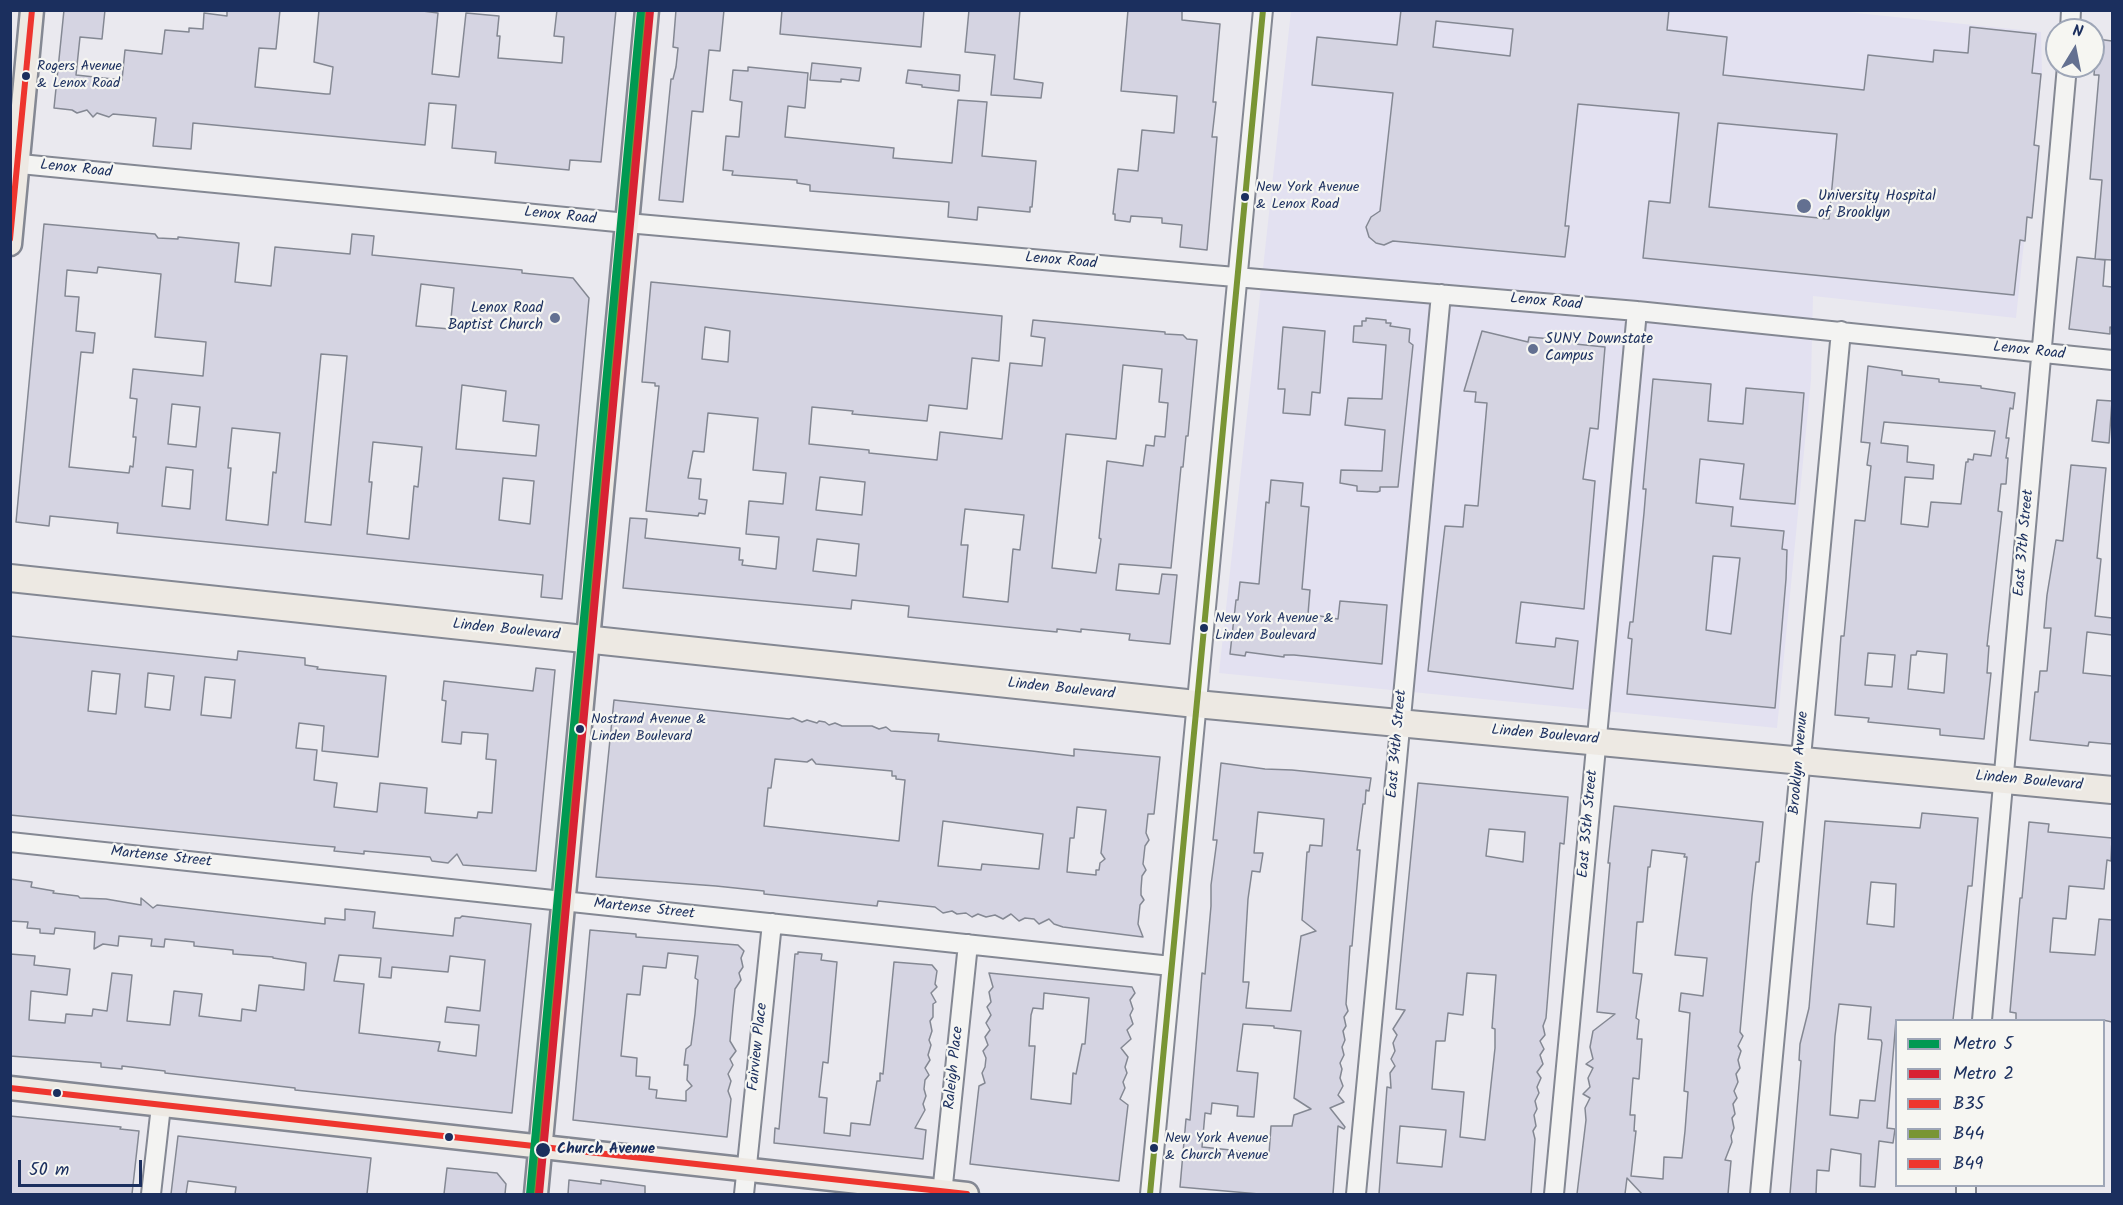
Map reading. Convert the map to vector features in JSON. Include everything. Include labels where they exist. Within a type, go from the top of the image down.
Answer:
[{"type":"highway","name":"Linden Boulevard","points":[[10,578],[1196,704],[2112,790]]},
{"type":"main road","points":[[10,244],[14,164],[32,10]]},
{"type":"main road","points":[[536,1194],[646,10]]},
{"type":"main road","points":[[10,1088],[967,1194]]},
{"type":"street","points":[[1150,1194],[1263,10]]},
{"type":"street","name":"East 37th Street","points":[[1982,1019],[2066,78]]},
{"type":"street","name":"Lenox Road","points":[[14,164],[627,223],[1636,311],[2112,360]]},
{"type":"street","name":"East 34th Street","points":[[1356,1194],[1441,294]]},
{"type":"street","name":"East 35th Street","points":[[1554,1194],[1636,311]]},
{"type":"street","name":"Brooklyn Avenue","points":[[1760,1194],[1841,331]]},
{"type":"street","name":"Martense Street","points":[[10,842],[1171,966]]},
{"type":"street","name":"Fairview Place","points":[[744,1194],[772,923]]},
{"type":"street","name":"Raleigh Place","points":[[942,1193],[968,944]]},
{"type":"street","points":[[152,1194],[161,1106]]},
{"type":"shaded area","name":"SUNY Downstate Campus","points":[[1827,10],[2041,32],[2042,72],[2016,318],[1813,296],[1811,380],[1777,728],[1219,673],[1291,11]]},
{"type":"building","points":[[64,10],[105,10],[102,39],[80,37],[76,75],[122,80],[125,50],[162,54],[165,30],[189,32],[189,28],[203,29],[204,13],[227,16],[227,10],[280,10],[276,49],[259,48],[255,87],[330,94],[333,67],[314,62],[319,10],[415,10],[438,13],[432,74],[459,77],[466,13],[499,16],[498,58],[562,63],[564,37],[554,36],[557,10],[616,10],[601,162],[570,160],[569,170],[495,163],[496,152],[452,148],[456,105],[429,103],[425,145],[193,123],[191,149],[153,146],[156,118],[113,114],[109,117],[97,113],[93,117],[87,110],[77,113],[72,110],[54,108]]},
{"type":"building","points":[[676,10],[724,10],[720,51],[709,50],[703,112],[692,111],[683,202],[659,200],[671,79],[673,79],[676,67],[678,48],[673,47]]},
{"type":"building","points":[[782,10],[924,10],[921,47],[780,34]]},
{"type":"building","points":[[969,10],[1020,10],[1014,79],[1043,83],[1041,98],[991,95],[995,55],[965,52]]},
{"type":"building","points":[[1128,10],[1182,10],[1182,20],[1220,24],[1212,137],[1217,137],[1207,250],[1180,247],[1182,225],[1162,223],[1162,218],[1131,216],[1130,222],[1115,220],[1115,214],[1113,214],[1118,169],[1138,171],[1142,130],[1174,133],[1177,96],[1121,91]]},
{"type":"building","points":[[1401,10],[1669,10],[1667,30],[1727,37],[1723,75],[1864,90],[1868,55],[1933,62],[1934,50],[1968,53],[1970,27],[2036,34],[2032,73],[2041,74],[2034,145],[2039,146],[2032,218],[2027,217],[2025,241],[2020,240],[2014,295],[1643,258],[1649,201],[1670,203],[1679,113],[1578,104],[1565,226],[1569,226],[1565,257],[1393,241],[1384,245],[1376,243],[1369,237],[1366,227],[1371,217],[1380,211],[1393,93],[1312,85],[1317,37],[1397,45]],"holes":[[[1436,21],[1513,29],[1510,56],[1433,47]],[[1718,123],[1837,134],[1829,219],[1709,207]]]},
{"type":"building","points":[[2105,40],[2112,41],[2112,260],[2095,259],[2102,180],[2090,179],[2099,78],[2105,78]]},
{"type":"building","points":[[812,63],[861,68],[859,81],[810,80]]},
{"type":"building","points":[[748,67],[808,73],[805,108],[788,106],[785,137],[894,148],[893,158],[952,163],[958,100],[987,102],[982,156],[1036,161],[1030,212],[978,207],[977,220],[948,217],[949,202],[810,191],[810,185],[797,183],[797,180],[732,175],[733,171],[723,170],[726,136],[739,137],[742,102],[730,100],[733,70],[748,71]]},
{"type":"building","points":[[908,70],[960,75],[959,91],[906,83]]},
{"type":"building","points":[[44,224],[155,234],[158,238],[178,239],[178,237],[239,243],[235,282],[271,286],[275,247],[350,254],[352,234],[374,236],[372,255],[522,270],[522,273],[573,278],[589,298],[562,599],[541,597],[543,575],[117,533],[118,523],[80,519],[50,516],[49,526],[16,522]],"holes":[[[98,267],[161,274],[155,337],[206,342],[203,376],[133,369],[130,398],[137,399],[133,437],[136,437],[133,467],[130,466],[129,473],[69,467],[81,352],[93,353],[95,333],[76,331],[79,297],[65,296],[67,270],[97,273]],[[421,284],[454,288],[450,329],[416,326]],[[321,354],[347,356],[331,525],[305,522]],[[462,385],[506,391],[503,421],[539,425],[536,456],[456,449]],[[172,404],[200,407],[196,447],[168,444]],[[232,428],[280,433],[276,473],[273,472],[268,525],[226,520],[231,468],[228,468]],[[373,442],[422,447],[418,487],[414,486],[409,539],[367,534]],[[166,467],[193,470],[190,509],[162,506]],[[503,478],[534,481],[530,524],[499,520]]]},
{"type":"building","points":[[2077,257],[2105,260],[2103,286],[2112,287],[2110,334],[2069,329]]},
{"type":"building","points":[[651,282],[1002,316],[999,361],[972,358],[967,409],[929,405],[927,421],[852,414],[853,411],[812,407],[809,444],[937,460],[940,432],[1002,439],[1010,363],[1042,366],[1045,338],[1031,336],[1033,320],[1165,332],[1165,334],[1183,335],[1187,339],[1197,340],[1188,436],[1186,436],[1183,467],[1181,467],[1171,568],[1119,564],[1116,590],[1159,594],[1162,574],[1177,575],[1170,644],[1129,640],[1130,634],[1081,629],[1081,632],[1057,629],[1057,632],[908,617],[909,606],[852,600],[851,609],[623,588],[630,518],[647,519],[645,538],[740,548],[739,560],[743,560],[742,565],[776,569],[779,537],[746,534],[749,501],[783,504],[786,473],[753,470],[758,418],[708,413],[704,452],[693,451],[688,478],[701,479],[699,499],[707,500],[705,514],[699,513],[698,516],[646,511],[659,386],[655,386],[655,383],[642,382]],"holes":[[[705,327],[730,331],[728,362],[702,359]],[[1123,365],[1162,369],[1159,402],[1168,403],[1165,437],[1155,436],[1154,446],[1146,445],[1143,466],[1107,461],[1096,573],[1052,568],[1066,434],[1116,439]],[[820,477],[865,482],[862,515],[816,510]],[[965,509],[1024,515],[1020,550],[1013,549],[1008,602],[963,597],[968,545],[961,545]],[[817,539],[859,544],[856,576],[813,571]]]},
{"type":"building","points":[[1366,318],[1386,320],[1386,323],[1391,323],[1390,326],[1410,329],[1409,342],[1413,345],[1398,487],[1380,487],[1380,491],[1377,492],[1357,491],[1357,486],[1340,483],[1341,470],[1382,471],[1385,430],[1345,425],[1348,398],[1382,399],[1386,345],[1353,342],[1354,326],[1362,326],[1362,321],[1366,321]]},
{"type":"building","points":[[1283,327],[1325,331],[1320,393],[1312,392],[1310,415],[1283,413],[1285,389],[1278,389]]},
{"type":"building","points":[[1482,331],[1528,342],[1529,337],[1575,341],[1575,344],[1605,347],[1598,429],[1590,428],[1583,479],[1595,481],[1584,609],[1521,602],[1516,643],[1555,647],[1556,638],[1578,641],[1573,689],[1428,671],[1445,526],[1463,527],[1465,505],[1478,506],[1487,403],[1475,402],[1476,392],[1464,391]]},
{"type":"building","points":[[1868,366],[1902,371],[1902,375],[1939,379],[1939,382],[1981,386],[1981,388],[2015,393],[2013,409],[2010,408],[2006,438],[2009,438],[2006,484],[2001,484],[1998,511],[2002,512],[1987,646],[1989,646],[1987,673],[1991,673],[1984,739],[1940,735],[1940,729],[1868,722],[1869,718],[1835,715],[1841,636],[1844,636],[1855,520],[1865,521],[1871,466],[1867,465],[1870,443],[1861,442]],"holes":[[[1884,422],[1995,431],[1991,456],[1974,454],[1973,460],[1968,459],[1966,462],[1961,504],[1931,502],[1928,527],[1901,524],[1905,477],[1933,479],[1934,465],[1907,462],[1908,446],[1881,443]],[[1917,651],[1947,654],[1944,693],[1908,689],[1911,655],[1916,655]],[[1868,653],[1895,655],[1892,687],[1865,685]]]},
{"type":"building","points":[[1653,379],[1711,384],[1708,421],[1743,424],[1746,388],[1804,393],[1795,504],[1740,499],[1744,464],[1700,459],[1696,503],[1733,507],[1731,526],[1784,531],[1782,549],[1787,550],[1786,579],[1775,708],[1627,694],[1632,639],[1628,638],[1630,622],[1633,622],[1644,513],[1646,489],[1643,489]],"holes":[[[1713,556],[1740,558],[1731,634],[1706,630]]]},
{"type":"building","points":[[2097,400],[2112,401],[2109,443],[2092,441]]},
{"type":"building","points":[[2071,465],[2106,468],[2097,558],[2101,559],[2095,616],[2112,618],[2112,635],[2087,632],[2083,673],[2112,676],[2112,744],[2089,742],[2088,746],[2030,740],[2035,692],[2038,692],[2040,671],[2047,671],[2051,628],[2044,628],[2047,595],[2056,540],[2063,541]]},
{"type":"building","points":[[1271,480],[1303,483],[1301,506],[1309,507],[1302,589],[1310,590],[1308,614],[1338,619],[1340,601],[1387,605],[1382,664],[1294,655],[1284,655],[1284,657],[1246,652],[1245,656],[1230,654],[1240,582],[1259,584],[1266,502],[1269,503]]},
{"type":"building","points":[[10,636],[237,660],[238,651],[305,658],[305,665],[318,667],[317,669],[386,676],[378,757],[322,751],[324,726],[299,723],[296,748],[317,750],[314,780],[337,783],[334,807],[377,812],[380,783],[427,788],[425,813],[477,818],[478,812],[492,813],[496,760],[486,759],[488,734],[462,732],[461,744],[442,742],[446,701],[442,700],[444,681],[533,691],[536,668],[555,670],[536,871],[463,865],[457,854],[448,863],[432,861],[430,857],[364,851],[364,854],[334,851],[335,847],[10,815]],"holes":[[[92,671],[120,674],[116,714],[88,711]],[[148,673],[174,676],[170,710],[145,707]],[[205,677],[235,680],[231,718],[201,715]]]},
{"type":"building","points":[[614,700],[793,718],[802,722],[807,720],[817,723],[819,721],[829,725],[835,723],[842,726],[872,726],[879,729],[886,727],[891,731],[939,734],[938,741],[1074,756],[1074,749],[1160,757],[1154,814],[1148,814],[1146,833],[1149,840],[1145,846],[1143,864],[1146,870],[1142,876],[1141,895],[1144,900],[1140,905],[1138,924],[1143,937],[1063,927],[1054,924],[1049,919],[1039,924],[1034,919],[1025,918],[1019,921],[1011,914],[1003,919],[995,915],[986,917],[978,914],[972,917],[966,913],[957,914],[952,911],[943,913],[935,907],[878,901],[877,906],[764,894],[764,891],[716,886],[596,877]],"holes":[[[775,759],[807,762],[812,759],[816,764],[892,771],[892,776],[896,776],[896,779],[905,780],[899,841],[764,826],[768,788],[771,788]],[[1077,807],[1106,810],[1101,853],[1105,859],[1100,863],[1099,870],[1096,870],[1096,875],[1067,872],[1070,838],[1074,838]],[[943,821],[1043,834],[1039,869],[982,864],[981,870],[938,866]]]},
{"type":"building","points":[[1221,763],[1371,778],[1369,791],[1366,790],[1365,804],[1363,804],[1357,850],[1360,850],[1352,946],[1350,946],[1346,1004],[1348,1011],[1344,1017],[1346,1026],[1343,1031],[1345,1040],[1342,1047],[1344,1055],[1340,1063],[1342,1069],[1340,1078],[1343,1086],[1338,1095],[1344,1102],[1330,1108],[1345,1127],[1344,1129],[1338,1126],[1333,1194],[1259,1194],[1180,1187],[1186,1119],[1190,1120],[1202,973],[1205,974],[1211,885],[1217,840],[1213,840]],"holes":[[[1258,812],[1324,819],[1322,846],[1310,845],[1309,852],[1307,852],[1302,920],[1316,931],[1301,936],[1291,1011],[1246,1008],[1249,982],[1243,982],[1248,899],[1252,871],[1260,872],[1263,853],[1254,853]],[[1243,1024],[1301,1031],[1294,1098],[1311,1109],[1294,1115],[1292,1126],[1271,1126],[1269,1154],[1202,1147],[1205,1113],[1211,1114],[1212,1103],[1238,1106],[1237,1116],[1254,1117],[1258,1073],[1237,1071]]]},
{"type":"building","points":[[1418,783],[1568,797],[1564,844],[1560,843],[1546,1018],[1543,1026],[1545,1035],[1540,1041],[1544,1049],[1540,1055],[1543,1064],[1537,1072],[1541,1078],[1537,1087],[1539,1093],[1535,1101],[1537,1109],[1534,1115],[1536,1126],[1533,1131],[1535,1139],[1531,1194],[1379,1194],[1387,1087],[1391,1088],[1390,1073],[1395,1066],[1391,1059],[1395,1051],[1393,1043],[1397,1035],[1393,1029],[1405,1010],[1396,1009]],"holes":[[[1489,829],[1525,832],[1523,862],[1486,856]],[[1467,973],[1496,975],[1492,1028],[1495,1029],[1495,1048],[1485,1140],[1460,1137],[1464,1092],[1432,1089],[1436,1041],[1445,1041],[1448,1013],[1463,1015]],[[1400,1126],[1446,1130],[1442,1167],[1397,1163]]]},
{"type":"building","points":[[1614,806],[1763,822],[1759,862],[1756,862],[1752,896],[1740,1032],[1743,1036],[1738,1046],[1741,1051],[1738,1060],[1740,1068],[1736,1074],[1738,1082],[1734,1091],[1737,1098],[1733,1104],[1734,1128],[1731,1136],[1732,1142],[1725,1160],[1731,1161],[1728,1194],[1642,1194],[1627,1178],[1625,1194],[1577,1194],[1586,1120],[1585,1108],[1590,1098],[1583,1094],[1590,1087],[1588,1078],[1593,1068],[1586,1064],[1593,1059],[1590,1047],[1593,1031],[1615,1014],[1597,1012],[1610,863],[1608,863]],"holes":[[[1652,850],[1685,854],[1684,857],[1687,857],[1675,955],[1707,958],[1703,996],[1681,993],[1679,1011],[1690,1013],[1684,1091],[1688,1092],[1682,1158],[1664,1157],[1663,1179],[1631,1176],[1636,1131],[1634,1131],[1635,1115],[1630,1115],[1633,1078],[1639,1079],[1642,1039],[1637,1039],[1639,1020],[1636,1018],[1642,974],[1633,973],[1637,922],[1643,922],[1648,867],[1650,867]]]},
{"type":"building","points":[[1922,813],[1978,818],[1972,886],[1968,886],[1953,1019],[1895,1019],[1887,1128],[1895,1129],[1893,1143],[1879,1141],[1875,1187],[1860,1186],[1861,1154],[1831,1149],[1829,1171],[1817,1170],[1816,1194],[1790,1194],[1801,1061],[1799,1060],[1800,1044],[1809,1008],[1825,821],[1920,828]],"holes":[[[1871,882],[1896,884],[1894,927],[1867,924]],[[1839,1004],[1871,1007],[1868,1039],[1881,1040],[1882,1043],[1875,1101],[1860,1100],[1858,1118],[1830,1115]]]},
{"type":"building","points":[[2029,822],[2049,824],[2048,832],[2112,838],[2111,861],[2107,860],[2104,889],[2069,886],[2066,919],[2053,918],[2050,952],[2095,955],[2099,919],[2112,920],[2112,1022],[2105,1019],[2016,1019],[2016,1013],[2010,1012],[2020,898],[2022,898]]},
{"type":"building","points":[[10,879],[32,882],[31,887],[80,898],[106,899],[141,905],[141,898],[153,908],[157,905],[325,924],[325,918],[345,920],[345,909],[375,912],[373,928],[453,936],[455,918],[462,916],[531,924],[512,1113],[295,1090],[295,1088],[122,1066],[122,1069],[101,1067],[101,1063],[10,1056],[10,954],[35,956],[34,965],[70,969],[67,995],[31,991],[29,1020],[65,1023],[66,1014],[92,1016],[93,1009],[107,1011],[112,973],[132,975],[127,1021],[170,1025],[174,991],[202,994],[199,1016],[241,1021],[242,1009],[256,1011],[259,985],[304,990],[306,963],[273,957],[233,954],[233,950],[194,946],[194,942],[165,939],[164,947],[151,946],[152,939],[119,936],[118,946],[103,944],[94,949],[95,932],[55,928],[54,934],[40,933],[40,929],[27,928],[28,922],[10,921]],"holes":[[[339,955],[381,958],[379,977],[391,978],[392,967],[448,972],[450,956],[485,960],[480,1011],[447,1007],[445,1022],[479,1025],[476,1056],[438,1051],[440,1042],[359,1033],[364,984],[334,981]]]},
{"type":"building","points":[[590,930],[636,934],[636,937],[738,945],[744,951],[741,958],[743,967],[739,973],[741,980],[735,989],[733,1008],[730,1041],[736,1051],[730,1059],[733,1065],[728,1074],[731,1081],[728,1091],[731,1099],[727,1137],[573,1120]],"holes":[[[668,953],[698,956],[695,978],[698,980],[695,1014],[691,1045],[686,1049],[684,1065],[688,1065],[687,1080],[692,1086],[686,1091],[686,1101],[656,1098],[657,1090],[649,1089],[650,1077],[636,1076],[637,1058],[621,1056],[627,994],[640,995],[643,966],[666,968]]]},
{"type":"building","points":[[798,952],[822,954],[821,960],[837,962],[828,1063],[823,1062],[819,1097],[827,1098],[824,1133],[850,1136],[851,1123],[870,1125],[877,1081],[880,1081],[880,1073],[883,1074],[894,962],[932,965],[937,971],[935,984],[937,987],[931,993],[936,1002],[933,1004],[933,1017],[930,1021],[932,1031],[928,1055],[930,1060],[925,1068],[929,1075],[925,1080],[926,1096],[923,1104],[925,1110],[915,1128],[926,1130],[923,1159],[774,1143],[775,1128],[779,1129],[795,954]]},
{"type":"building","points":[[989,973],[1132,987],[1135,993],[1130,1000],[1133,1009],[1130,1015],[1133,1024],[1127,1030],[1131,1039],[1121,1048],[1128,1057],[1125,1067],[1127,1073],[1123,1082],[1125,1088],[1120,1099],[1128,1105],[1119,1181],[970,1164],[979,1086],[985,1083],[982,1073],[986,1058],[983,1051],[988,1045],[985,1037],[990,1030],[986,1023],[991,1015],[987,1007],[991,1002],[989,992],[993,987]],"holes":[[[1044,993],[1089,998],[1085,1044],[1082,1044],[1076,1074],[1073,1073],[1071,1104],[1031,1099],[1035,1046],[1029,1046],[1033,1008],[1043,1009]]]},
{"type":"building","points":[[10,1116],[121,1127],[120,1129],[139,1131],[132,1194],[10,1194]]},
{"type":"building","points":[[178,1136],[371,1158],[367,1194],[235,1194],[236,1187],[188,1181],[186,1194],[171,1194]]},
{"type":"building","points":[[447,1168],[497,1173],[506,1184],[505,1194],[444,1194]]},
{"type":"building","points":[[569,1180],[601,1184],[601,1180],[645,1186],[645,1194],[568,1194]]},
{"type":"metro line","name":"5","points":[[530,1194],[641,10]]},
{"type":"metro line","name":"2","points":[[539,1194],[650,11]]},
{"type":"transit line","name":"B49","points":[[10,239],[32,10]]},
{"type":"transit line","name":"B44","points":[[536,1194],[647,10]]},
{"type":"transit line","name":"B44","points":[[1150,1194],[1263,10]]},
{"type":"transit line","name":"B35","points":[[10,1088],[967,1194]]},
{"type":"place","name":"Rogers Avenue & Lenox Road","points":[[26,76]]},
{"type":"place","name":"New York Avenue & Lenox Road","points":[[1245,197]]},
{"type":"place","name":"University Hospital of Brooklyn","points":[[1804,206]]},
{"type":"place","name":"Lenox Road Baptist Church","points":[[555,318]]},
{"type":"place","name":"SUNY Downstate Campus","points":[[1533,349]]},
{"type":"place","name":"New York Avenue & Linden Boulevard","points":[[1204,628]]},
{"type":"place","name":"Nostrand Avenue & Linden Boulevard","points":[[580,729]]},
{"type":"place","name":"New York Avenue & Church Avenue","points":[[1154,1148]]},
{"type":"place","name":"Church Avenue","points":[[543,1150]]}]
